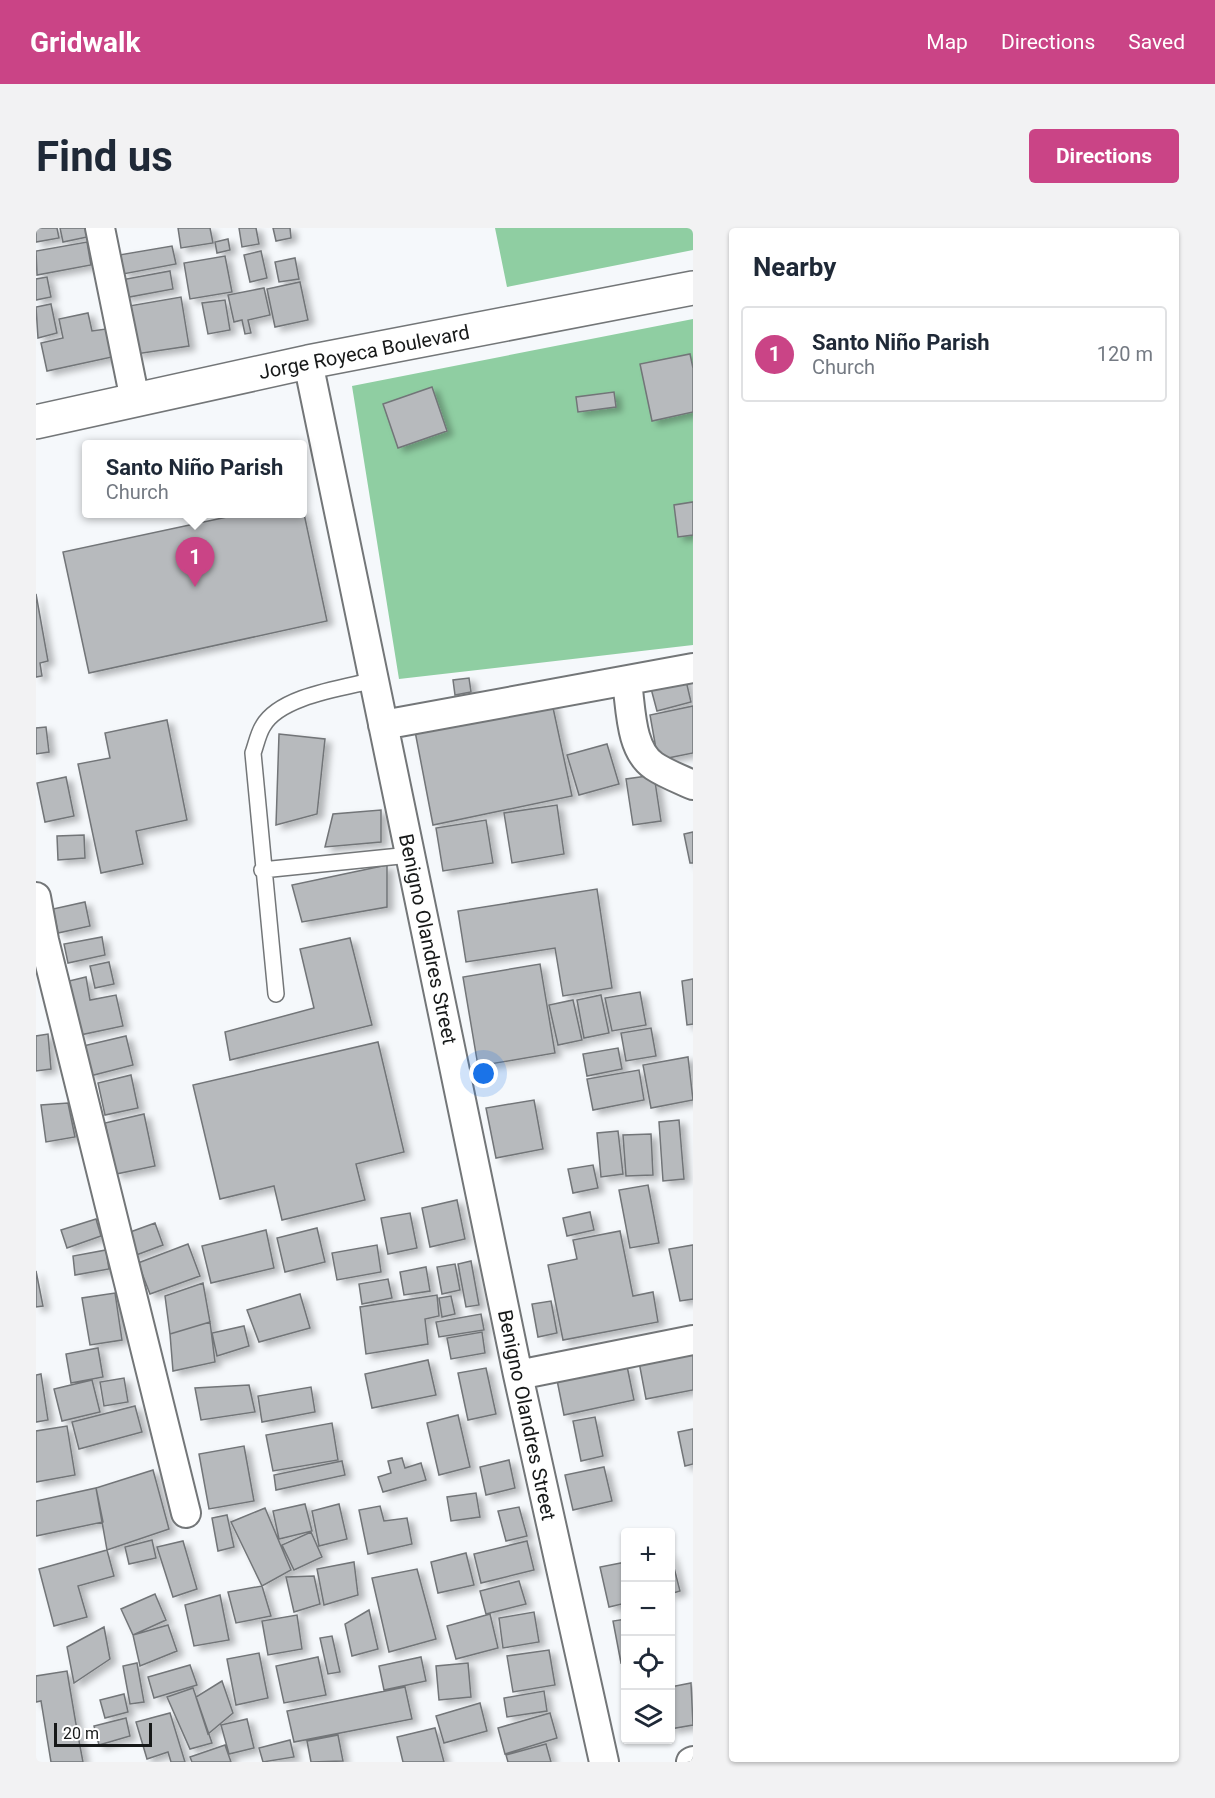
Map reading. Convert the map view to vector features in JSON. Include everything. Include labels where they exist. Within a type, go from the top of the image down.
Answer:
[{"type":"street","points":[[100,228],[135,400]]},
{"type":"street","name":"Jorge Royeca Boulevard","points":[[36,422],[309,362],[693,288]]},
{"type":"street","name":"Benigno Olandres Street","points":[[309,362],[518,1375],[604,1762]]},
{"type":"street","points":[[383,725],[627,682],[693,668]]},
{"type":"street","points":[[627,682],[635,733],[643,756],[654,766],[693,785]]},
{"type":"street","points":[[36,897],[40,941],[186,1513]]},
{"type":"street","points":[[518,1375],[693,1340]]},
{"type":"lane","points":[[276,994],[262,870],[253,753],[263,726],[276,712],[303,698],[375,680]]},
{"type":"lane","points":[[262,870],[410,855]]},
{"type":"green space","points":[[495,228],[693,228],[693,250],[507,287]]},
{"type":"green space","points":[[693,319],[693,645],[399,679],[352,386]]},
{"type":"building","points":[[36,228],[57,228],[59,238],[36,242]]},
{"type":"building","points":[[60,228],[91,228],[92,236],[63,242]]},
{"type":"building","points":[[178,228],[210,228],[213,243],[181,248]]},
{"type":"building","points":[[239,228],[256,228],[259,244],[242,247]]},
{"type":"building","points":[[273,228],[290,228],[291,238],[276,241]]},
{"type":"building","points":[[228,239],[230,250],[217,253],[215,242]]},
{"type":"building","points":[[87,242],[91,265],[37,275],[36,251]]},
{"type":"building","points":[[172,246],[176,264],[123,274],[119,255]]},
{"type":"building","points":[[261,251],[267,278],[250,282],[244,255]]},
{"type":"building","points":[[225,256],[232,292],[190,299],[184,263]]},
{"type":"building","points":[[295,258],[299,279],[279,282],[275,262]]},
{"type":"building","points":[[170,271],[173,289],[124,298],[121,280]]},
{"type":"building","points":[[47,277],[51,297],[36,300],[36,279]]},
{"type":"building","points":[[300,282],[308,320],[275,327],[267,289]]},
{"type":"building","points":[[264,288],[270,315],[248,320],[251,333],[245,334],[242,320],[234,322],[228,295]]},
{"type":"building","points":[[181,297],[189,346],[136,354],[129,306]]},
{"type":"building","points":[[225,300],[230,330],[208,334],[202,303]]},
{"type":"building","points":[[51,304],[57,333],[38,338],[36,307]]},
{"type":"building","points":[[88,313],[92,331],[106,329],[112,357],[47,371],[41,343],[63,338],[59,319]]},
{"type":"building","points":[[690,354],[693,368],[693,412],[652,421],[640,364]]},
{"type":"building","points":[[432,387],[447,431],[398,448],[383,404]]},
{"type":"building","points":[[614,392],[616,407],[578,412],[576,397]]},
{"type":"building","points":[[693,502],[693,535],[678,537],[674,505]]},
{"type":"building","points":[[222,518],[305,518],[327,621],[89,673],[63,552]]},
{"type":"building","points":[[36,594],[48,661],[40,663],[42,676],[36,677]]},
{"type":"building","points":[[684,672],[691,702],[657,711],[649,681]]},
{"type":"building","points":[[469,678],[471,692],[455,695],[453,680]]},
{"type":"building","points":[[552,703],[572,796],[433,825],[414,726]]},
{"type":"building","points":[[693,706],[693,753],[658,760],[650,715]]},
{"type":"building","points":[[167,720],[187,820],[136,831],[143,864],[101,873],[78,764],[110,758],[105,733]]},
{"type":"building","points":[[46,727],[49,752],[36,754],[36,728]]},
{"type":"building","points":[[279,734],[325,739],[317,814],[276,825]]},
{"type":"building","points":[[607,744],[619,784],[579,795],[567,755]]},
{"type":"building","points":[[654,775],[661,821],[633,825],[626,779]]},
{"type":"building","points":[[66,777],[74,816],[45,822],[37,783]]},
{"type":"building","points":[[557,805],[564,854],[512,863],[504,813]]},
{"type":"building","points":[[381,810],[381,842],[325,847],[333,814]]},
{"type":"building","points":[[486,820],[493,863],[443,871],[436,828]]},
{"type":"building","points":[[693,832],[693,863],[690,863],[684,834]]},
{"type":"building","points":[[84,835],[85,858],[58,860],[57,836]]},
{"type":"building","points":[[387,865],[387,907],[302,922],[292,885]]},
{"type":"building","points":[[597,889],[612,988],[563,996],[555,948],[466,962],[458,911]]},
{"type":"building","points":[[85,902],[90,926],[58,933],[53,909]]},
{"type":"building","points":[[102,937],[105,955],[68,963],[64,944]]},
{"type":"building","points":[[350,938],[372,1025],[230,1060],[225,1032],[314,1008],[300,949]]},
{"type":"building","points":[[109,962],[114,984],[95,988],[90,966]]},
{"type":"building","points":[[540,964],[555,1053],[478,1066],[463,977]]},
{"type":"building","points":[[86,977],[90,1000],[116,995],[123,1026],[80,1035],[69,981]]},
{"type":"building","points":[[693,979],[693,1024],[687,1025],[682,981]]},
{"type":"building","points":[[640,992],[646,1025],[612,1031],[605,998]]},
{"type":"building","points":[[601,995],[609,1033],[584,1038],[577,1000]]},
{"type":"building","points":[[573,1000],[582,1040],[558,1045],[549,1005]]},
{"type":"building","points":[[651,1028],[656,1056],[626,1061],[621,1033]]},
{"type":"building","points":[[48,1034],[51,1069],[36,1071],[36,1036]]},
{"type":"building","points":[[126,1036],[133,1065],[90,1076],[83,1046]]},
{"type":"building","points":[[378,1042],[404,1152],[356,1164],[365,1200],[282,1220],[274,1186],[220,1199],[193,1085]]},
{"type":"building","points":[[618,1048],[622,1069],[587,1076],[583,1054]]},
{"type":"building","points":[[688,1057],[693,1100],[651,1108],[643,1065]]},
{"type":"building","points":[[639,1070],[644,1100],[593,1110],[587,1079]]},
{"type":"building","points":[[131,1075],[138,1108],[105,1115],[98,1083]]},
{"type":"building","points":[[534,1100],[543,1149],[496,1158],[486,1108]]},
{"type":"building","points":[[68,1103],[75,1137],[46,1142],[41,1105]]},
{"type":"building","points":[[144,1114],[155,1166],[116,1174],[105,1123]]},
{"type":"building","points":[[679,1120],[684,1179],[663,1181],[659,1122]]},
{"type":"building","points":[[618,1131],[623,1174],[601,1177],[597,1133]]},
{"type":"building","points":[[651,1134],[653,1175],[626,1176],[623,1135]]},
{"type":"building","points":[[593,1165],[598,1188],[573,1193],[568,1169]]},
{"type":"building","points":[[648,1185],[659,1243],[630,1248],[619,1190]]},
{"type":"building","points":[[457,1200],[465,1239],[430,1247],[422,1208]]},
{"type":"building","points":[[590,1212],[594,1230],[567,1236],[563,1218]]},
{"type":"building","points":[[410,1213],[417,1248],[388,1254],[381,1218]]},
{"type":"building","points":[[96,1219],[101,1236],[67,1248],[61,1230]]},
{"type":"building","points":[[155,1223],[163,1245],[131,1257],[122,1235]]},
{"type":"building","points":[[317,1228],[325,1262],[285,1272],[277,1238]]},
{"type":"building","points":[[266,1230],[274,1268],[211,1283],[202,1246]]},
{"type":"building","points":[[620,1231],[633,1296],[653,1292],[658,1322],[563,1340],[548,1265],[577,1259],[573,1240]]},
{"type":"building","points":[[188,1244],[200,1276],[150,1294],[138,1263]]},
{"type":"building","points":[[377,1245],[381,1272],[337,1280],[332,1253]]},
{"type":"building","points":[[693,1245],[693,1299],[680,1301],[669,1249]]},
{"type":"building","points":[[106,1250],[109,1269],[75,1275],[73,1256]]},
{"type":"building","points":[[471,1261],[479,1305],[466,1307],[458,1264]]},
{"type":"building","points":[[455,1264],[460,1290],[442,1294],[437,1267]]},
{"type":"building","points":[[426,1267],[430,1291],[404,1295],[400,1272]]},
{"type":"building","points":[[36,1271],[43,1306],[36,1307]]},
{"type":"building","points":[[388,1279],[392,1298],[362,1304],[359,1284]]},
{"type":"building","points":[[203,1283],[210,1322],[170,1334],[165,1296]]},
{"type":"building","points":[[115,1293],[122,1340],[90,1345],[82,1298]]},
{"type":"building","points":[[300,1294],[310,1328],[259,1342],[247,1310]]},
{"type":"building","points":[[437,1295],[439,1316],[425,1319],[428,1344],[366,1354],[360,1307]]},
{"type":"building","points":[[451,1296],[455,1314],[442,1317],[439,1298]]},
{"type":"building","points":[[551,1301],[557,1333],[538,1337],[532,1304]]},
{"type":"building","points":[[481,1314],[484,1330],[439,1337],[436,1322]]},
{"type":"building","points":[[210,1322],[215,1362],[173,1371],[170,1334]]},
{"type":"building","points":[[244,1326],[249,1346],[217,1356],[212,1333]]},
{"type":"building","points":[[482,1332],[485,1353],[451,1359],[447,1338]]},
{"type":"building","points":[[98,1348],[103,1377],[71,1383],[66,1354]]},
{"type":"building","points":[[693,1353],[693,1390],[646,1399],[639,1362]]},
{"type":"building","points":[[428,1360],[436,1395],[372,1408],[365,1374]]},
{"type":"building","points":[[627,1366],[634,1400],[564,1415],[557,1380]]},
{"type":"building","points":[[486,1368],[496,1414],[468,1420],[458,1373]]},
{"type":"building","points":[[41,1374],[48,1420],[36,1422],[36,1375]]},
{"type":"building","points":[[124,1378],[128,1402],[104,1406],[100,1382]]},
{"type":"building","points":[[92,1380],[100,1412],[62,1421],[54,1389]]},
{"type":"building","points":[[249,1385],[255,1412],[201,1420],[195,1388]]},
{"type":"building","points":[[311,1387],[315,1412],[262,1422],[258,1396]]},
{"type":"building","points":[[135,1406],[142,1432],[79,1449],[72,1422]]},
{"type":"building","points":[[458,1415],[470,1467],[439,1475],[427,1423]]},
{"type":"building","points":[[595,1417],[603,1456],[581,1461],[573,1421]]},
{"type":"building","points":[[332,1423],[338,1460],[273,1471],[266,1435]]},
{"type":"building","points":[[67,1426],[75,1475],[36,1482],[36,1431]]},
{"type":"building","points":[[693,1429],[693,1464],[685,1466],[678,1432]]},
{"type":"building","points":[[244,1446],[254,1501],[209,1509],[199,1454]]},
{"type":"building","points":[[402,1458],[405,1468],[421,1463],[426,1480],[383,1492],[378,1477],[391,1473],[388,1461]]},
{"type":"building","points":[[509,1460],[515,1488],[486,1495],[480,1467]]},
{"type":"building","points":[[342,1461],[345,1475],[276,1490],[274,1475]]},
{"type":"building","points":[[604,1467],[612,1501],[573,1510],[565,1475]]},
{"type":"building","points":[[153,1470],[169,1529],[107,1550],[96,1488]]},
{"type":"building","points":[[96,1488],[103,1522],[36,1536],[36,1501]]},
{"type":"building","points":[[476,1493],[480,1517],[451,1521],[447,1497]]},
{"type":"building","points":[[305,1504],[312,1531],[279,1539],[273,1511]]},
{"type":"building","points":[[339,1504],[347,1539],[319,1546],[312,1511]]},
{"type":"building","points":[[380,1506],[384,1521],[407,1518],[412,1544],[368,1554],[359,1510]]},
{"type":"building","points":[[519,1507],[527,1536],[506,1541],[498,1511]]},
{"type":"building","points":[[265,1508],[291,1570],[262,1586],[231,1522]]},
{"type":"building","points":[[227,1515],[234,1547],[218,1551],[212,1518]]},
{"type":"building","points":[[311,1532],[322,1557],[294,1570],[282,1545]]},
{"type":"building","points":[[152,1540],[156,1558],[129,1564],[125,1547]]},
{"type":"building","points":[[183,1541],[197,1589],[173,1597],[157,1547]]},
{"type":"building","points":[[527,1541],[534,1570],[481,1583],[474,1554]]},
{"type":"building","points":[[107,1550],[114,1576],[78,1586],[87,1617],[54,1626],[39,1569]]},
{"type":"building","points":[[466,1553],[474,1585],[438,1593],[431,1562]]},
{"type":"building","points":[[354,1562],[358,1595],[324,1605],[317,1569]]},
{"type":"building","points":[[621,1563],[621,1604],[609,1607],[600,1567]]},
{"type":"building","points":[[417,1569],[436,1639],[389,1652],[372,1578]]},
{"type":"building","points":[[675,1572],[680,1591],[675,1592]]},
{"type":"building","points":[[314,1576],[320,1604],[294,1612],[286,1577]]},
{"type":"building","points":[[519,1581],[526,1604],[486,1614],[480,1591]]},
{"type":"building","points":[[262,1586],[271,1616],[236,1623],[228,1592]]},
{"type":"building","points":[[155,1594],[166,1620],[133,1635],[121,1609]]},
{"type":"building","points":[[220,1595],[229,1640],[194,1646],[185,1605]]},
{"type":"building","points":[[369,1610],[378,1649],[352,1656],[345,1624]]},
{"type":"building","points":[[534,1612],[539,1642],[503,1648],[499,1618]]},
{"type":"building","points":[[490,1614],[498,1648],[456,1659],[447,1626]]},
{"type":"building","points":[[297,1615],[302,1649],[268,1655],[262,1621]]},
{"type":"building","points":[[621,1620],[621,1663],[613,1621]]},
{"type":"building","points":[[168,1625],[177,1651],[140,1666],[133,1635]]},
{"type":"building","points":[[104,1627],[110,1659],[74,1683],[67,1647]]},
{"type":"building","points":[[332,1636],[340,1672],[328,1674],[320,1638]]},
{"type":"building","points":[[549,1650],[555,1685],[513,1692],[507,1656]]},
{"type":"building","points":[[259,1653],[268,1698],[236,1705],[227,1659]]},
{"type":"building","points":[[318,1657],[326,1695],[284,1703],[276,1666]]},
{"type":"building","points":[[421,1657],[426,1681],[384,1690],[379,1666]]},
{"type":"building","points":[[137,1663],[144,1702],[130,1704],[123,1666]]},
{"type":"building","points":[[468,1663],[471,1697],[439,1700],[436,1666]]},
{"type":"building","points":[[190,1665],[197,1685],[154,1698],[148,1677]]},
{"type":"building","points":[[67,1671],[83,1762],[51,1762],[41,1701],[36,1702],[36,1676]]},
{"type":"building","points":[[222,1681],[233,1713],[208,1734],[196,1697]]},
{"type":"building","points":[[691,1683],[693,1725],[675,1728],[675,1686]]},
{"type":"building","points":[[405,1687],[412,1719],[294,1742],[287,1711]]},
{"type":"building","points":[[193,1688],[212,1743],[190,1749],[167,1697]]},
{"type":"building","points":[[544,1691],[547,1711],[507,1717],[504,1698]]},
{"type":"building","points":[[124,1694],[128,1712],[105,1718],[100,1700]]},
{"type":"building","points":[[480,1703],[487,1731],[444,1743],[436,1716]]},
{"type":"building","points":[[170,1713],[185,1762],[171,1762],[168,1752],[147,1759],[136,1722]]},
{"type":"building","points":[[550,1713],[557,1738],[505,1754],[498,1728]]},
{"type":"building","points":[[126,1718],[130,1736],[99,1745],[94,1726]]},
{"type":"building","points":[[247,1719],[254,1748],[229,1754],[221,1725]]},
{"type":"building","points":[[435,1728],[444,1762],[403,1762],[397,1737]]},
{"type":"building","points":[[338,1735],[343,1761],[311,1762],[307,1741]]},
{"type":"building","points":[[290,1740],[294,1757],[263,1762],[259,1748]]},
{"type":"building","points":[[546,1744],[551,1762],[508,1762],[506,1755]]},
{"type":"building","points":[[225,1745],[231,1762],[192,1762],[190,1757]]},
{"type":"place","name":"Santo Niño Parish","points":[[195,587]]}]
